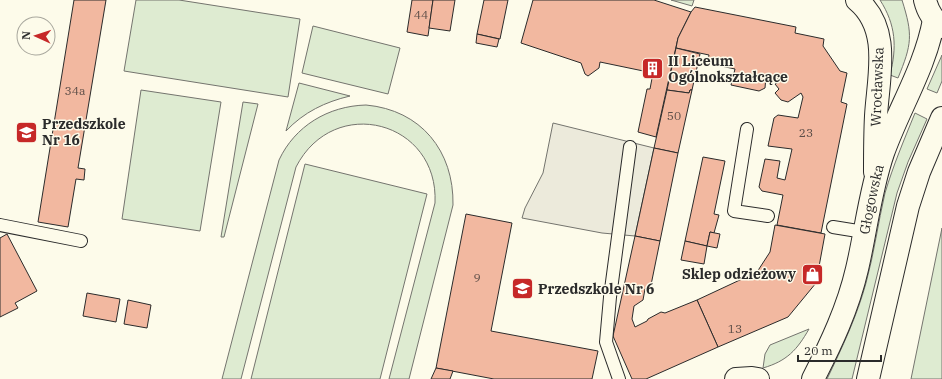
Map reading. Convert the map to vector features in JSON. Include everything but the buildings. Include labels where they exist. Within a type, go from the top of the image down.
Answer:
[{"type":"main road","name":"Wrocławska","points":[[857,0],[869,13],[876,28],[880,45],[876,118],[875,181]]},
{"type":"main road","points":[[925,0],[928,10],[938,24]]},
{"type":"main road","name":"Głogowska","points":[[813,379],[848,302],[857,269],[875,181],[890,137],[938,24]]},
{"type":"main road","points":[[868,379],[908,206],[919,172],[942,118]]},
{"type":"main road","points":[[736,379],[758,379]]},
{"type":"lane","points":[[747,129],[734,211],[768,216]]},
{"type":"lane","points":[[619,379],[606,342],[610,297],[630,148]]},
{"type":"lane","points":[[0,225],[81,241]]},
{"type":"lane","points":[[832,227],[864,232]]},
{"type":"green space","points":[[136,0],[179,0],[300,19],[288,97],[124,71]]},
{"type":"green space","points":[[671,0],[694,0],[692,6]]},
{"type":"green space","points":[[880,0],[902,0],[906,12],[909,31],[908,48],[898,78],[890,75],[894,55],[894,36],[889,18]]},
{"type":"green space","points":[[313,26],[400,48],[388,94],[302,73]]},
{"type":"green space","points":[[942,55],[942,81],[937,93],[927,89]]},
{"type":"green space","points":[[299,83],[350,96],[332,101],[315,109],[300,118],[286,131]]},
{"type":"green space","points":[[141,90],[221,102],[200,231],[122,219]]},
{"type":"green space","points":[[243,102],[258,104],[224,237],[221,237]]},
{"type":"green space","points":[[366,105],[386,109],[403,115],[418,125],[430,137],[440,151],[448,167],[452,185],[453,205],[409,379],[389,379],[435,203],[432,175],[420,152],[403,136],[381,126],[358,124],[334,130],[313,144],[296,167],[241,379],[222,379],[279,160],[294,137],[314,120],[339,109]]},
{"type":"green space","points":[[915,113],[927,119],[908,162],[897,193],[852,379],[827,379],[849,332],[858,308],[866,283],[885,193]]},
{"type":"green space","points":[[305,164],[427,194],[380,379],[251,379]]},
{"type":"green space","points":[[942,228],[942,379],[911,379]]},
{"type":"green space","points":[[809,329],[796,349],[779,362],[763,368],[765,354],[770,345]]},
{"type":"shaded area","points":[[553,123],[654,148],[635,236],[602,233],[522,218],[525,208],[543,173]]},
{"type":"place","name":"II Liceum Ogólnokształcące","points":[[653,69]]},
{"type":"place","name":"Przedszkole Nr 16","points":[[26,132]]},
{"type":"place","name":"Sklep odzieżowy","points":[[812,274]]},
{"type":"place","name":"Przedszkole Nr 6","points":[[523,289]]}]
